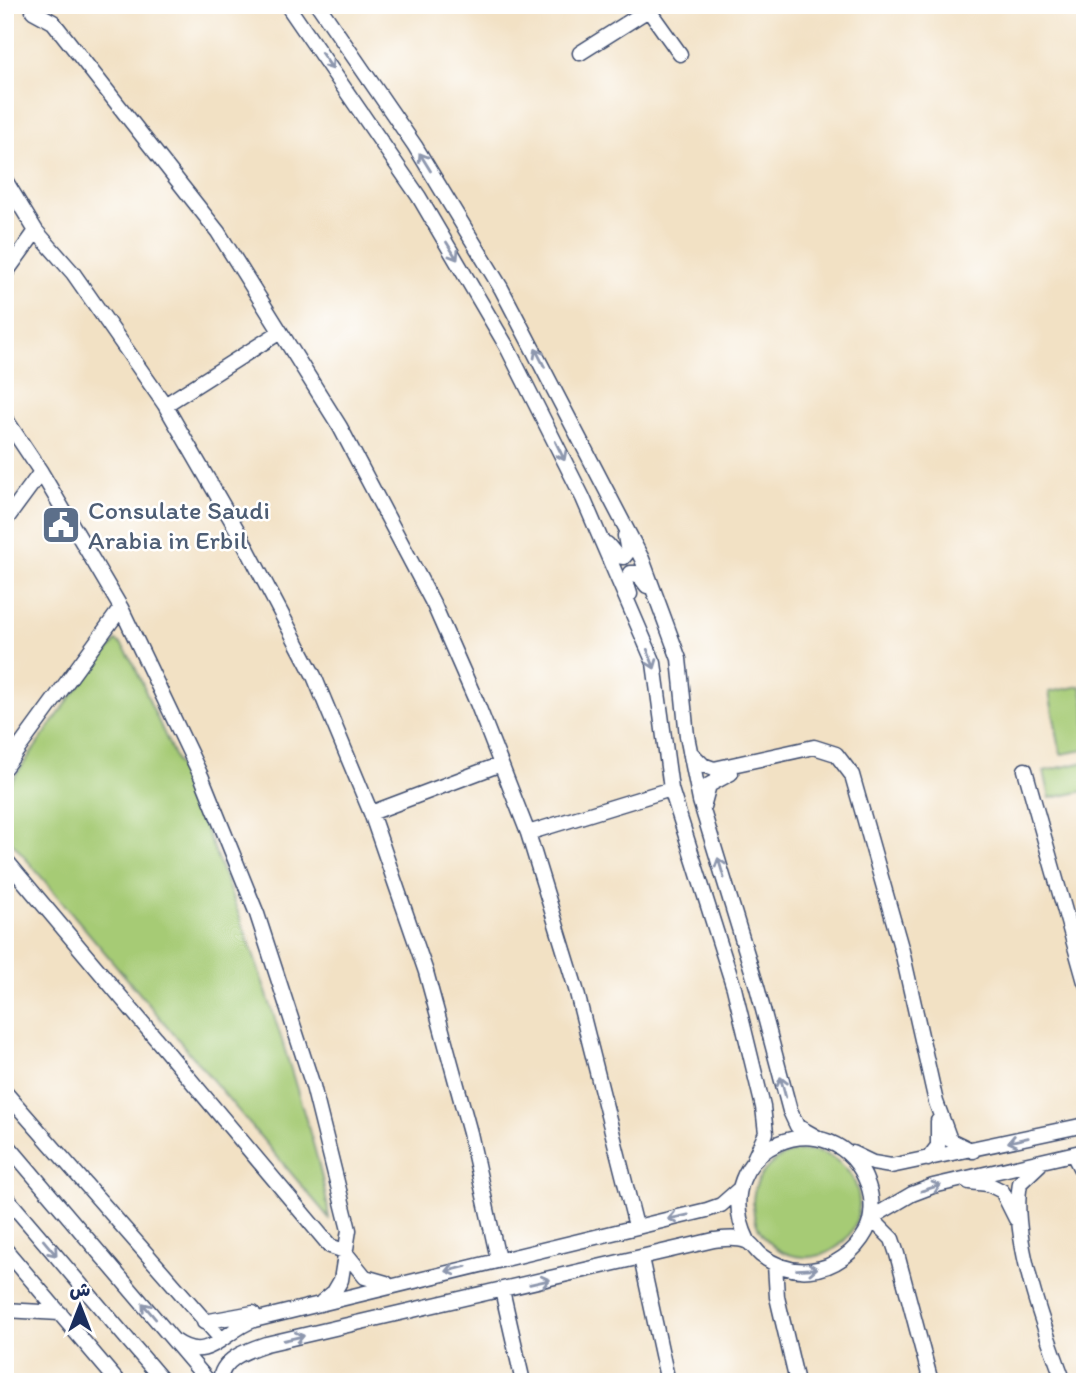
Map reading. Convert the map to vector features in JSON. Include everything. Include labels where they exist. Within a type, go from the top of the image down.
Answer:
[{"type":"street","points":[[204,1322],[322,1302],[708,1210],[722,1205],[738,1190],[766,1133],[763,1107],[734,988],[671,789],[654,663],[547,423],[464,271],[368,121],[287,5]]},
{"type":"street","points":[[318,5],[415,146],[501,288],[642,559],[679,659],[690,751],[702,809],[757,987],[790,1111],[797,1126],[883,1166],[973,1150],[1085,1125]]},
{"type":"street","points":[[580,53],[647,8],[680,54]]},
{"type":"street","points":[[33,11],[48,17],[118,102],[218,232],[340,426],[389,514],[434,605],[528,833],[576,989],[636,1226]]},
{"type":"street","points":[[5,180],[36,231],[73,272],[165,404],[281,609],[314,676],[371,813],[426,972],[470,1133],[498,1259]]},
{"type":"street","points":[[5,274],[36,231]]},
{"type":"street","points":[[165,404],[280,332]]},
{"type":"street","points":[[5,418],[41,472],[121,608],[202,778],[257,914],[313,1086],[349,1230],[338,1287],[322,1302]]},
{"type":"street","points":[[5,521],[41,472]]},
{"type":"street","points":[[596,528],[617,556],[624,557],[628,552],[622,521]]},
{"type":"street","points":[[639,631],[626,582],[631,573],[640,575],[664,618]]},
{"type":"street","points":[[5,767],[121,608]]},
{"type":"street","points":[[690,751],[698,762],[714,769],[762,761],[814,747],[824,748],[836,754],[852,775],[902,951],[936,1102],[950,1140],[973,1150]]},
{"type":"street","points":[[702,809],[705,793],[713,780],[762,761]]},
{"type":"street","points":[[371,813],[501,764]]},
{"type":"street","points":[[1025,769],[1085,982]]},
{"type":"street","points":[[528,833],[671,789]]},
{"type":"street","points":[[5,859],[330,1246],[344,1251],[372,1281],[395,1284]]},
{"type":"street","points":[[5,1092],[204,1322],[224,1337],[235,1335],[241,1340],[242,1348],[237,1357]]},
{"type":"street","points":[[928,1159],[939,1143],[936,1102]]},
{"type":"street","points":[[754,1159],[784,1140],[820,1139]]},
{"type":"street","points":[[5,1142],[209,1382]]},
{"type":"street","points":[[738,1190],[739,1216],[748,1241],[775,1264],[792,1270],[829,1266],[845,1257],[858,1244],[871,1218],[870,1191],[863,1173],[852,1157],[838,1146]]},
{"type":"street","points":[[871,1218],[912,1194],[956,1181],[1079,1153],[1085,1177]]},
{"type":"street","points":[[1022,1234],[1020,1183],[1047,1160]]},
{"type":"street","points":[[956,1181],[988,1184],[1002,1191],[1022,1234],[1047,1337],[1065,1379]]},
{"type":"street","points":[[5,1196],[164,1382]]},
{"type":"street","points":[[871,1218],[892,1239],[931,1382]]},
{"type":"street","points":[[220,1382],[226,1364],[266,1344],[714,1240],[748,1241]]},
{"type":"street","points":[[5,1249],[118,1382]]},
{"type":"street","points":[[641,1258],[668,1382]]},
{"type":"street","points":[[775,1264],[774,1280],[797,1382]]},
{"type":"street","points":[[502,1290],[523,1382]]},
{"type":"street","points":[[176,1341],[196,1351],[224,1337],[241,1324],[299,1307]]},
{"type":"street","points":[[5,1310],[60,1313]]},
{"type":"street","points":[[264,1317],[254,1325],[252,1335],[255,1341],[266,1344]]},
{"type":"green space","points":[[116,641],[126,651],[141,680],[210,841],[245,933],[308,1127],[323,1182],[329,1218],[5,834],[5,790],[73,694]]},
{"type":"green space","points":[[1081,686],[1085,706],[1085,750],[1061,754],[1049,692]]},
{"type":"green space","points":[[1085,762],[1085,791],[1050,798],[1044,771]]},
{"type":"green space","points":[[806,1151],[826,1155],[844,1166],[855,1184],[859,1204],[855,1224],[844,1242],[826,1253],[806,1257],[786,1253],[768,1242],[757,1224],[753,1204],[757,1184],[768,1166],[786,1155]]},
{"type":"place","name":"Consulate Saudi Arabia in Erbil","points":[[61,525]]}]
